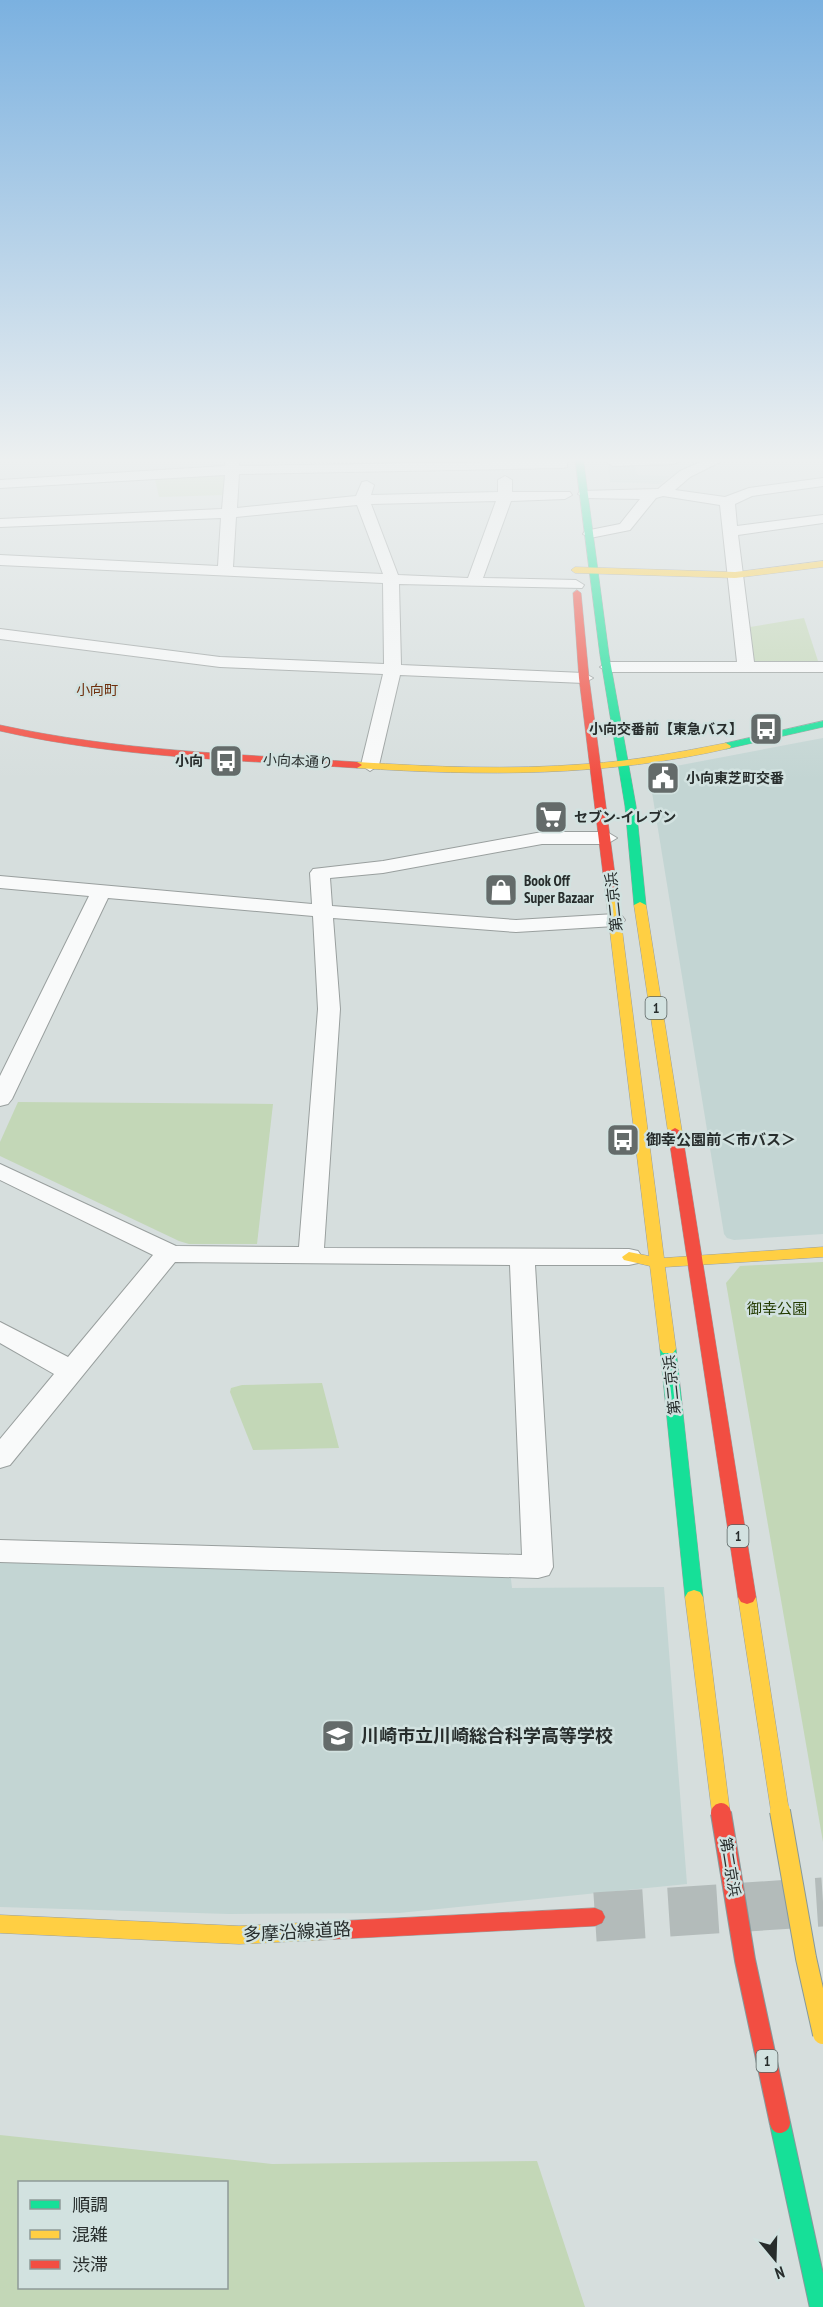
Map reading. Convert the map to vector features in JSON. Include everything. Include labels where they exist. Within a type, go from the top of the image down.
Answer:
[{"type":"main road","name":"第二京浜","points":[[574,565],[584,678],[607,838],[615,920],[658,1257],[692,1580],[721,1813],[745,1960],[820,2307]]},
{"type":"main road","name":"第二京浜","points":[[594,565],[614,724],[624,765],[635,870],[780,1811],[806,1958],[823,2034]]},
{"type":"main road","points":[[576,577],[595,570],[735,575],[818,565]]},
{"type":"main road","points":[[608,670],[626,685]]},
{"type":"main road","points":[[614,724],[632,710]]},
{"type":"main road","points":[[624,765],[823,724]]},
{"type":"main road","name":"小向本通り","points":[[0,728],[69,743],[118,750],[370,765],[551,771],[624,765]]},
{"type":"main road","points":[[695,1256],[823,1242]]},
{"type":"main road","points":[[629,1257],[823,1252]]},
{"type":"main road","name":"多摩沿線道路","points":[[0,1924],[239,1935],[595,1917]]},
{"type":"street","points":[[105,565],[474,583],[576,577]]},
{"type":"street","points":[[225,565],[225,570]]},
{"type":"street","points":[[370,765],[381,727],[392,670],[391,578],[386,565]]},
{"type":"street","points":[[474,583],[480,565]]},
{"type":"street","points":[[734,565],[746,667]]},
{"type":"street","points":[[0,634],[220,662],[584,678]]},
{"type":"street","points":[[608,670],[823,666]]},
{"type":"street","points":[[311,1255],[328,1009],[320,873],[383,867],[542,838],[607,838]]},
{"type":"street","points":[[0,882],[516,926],[615,920]]},
{"type":"street","points":[[0,1099],[101,892]]},
{"type":"street","points":[[0,1171],[169,1253],[522,1258],[629,1257]]},
{"type":"street","points":[[0,1458],[169,1253]]},
{"type":"street","points":[[0,1551],[538,1567],[522,1258]]},
{"type":"street","points":[[0,1331],[71,1371]]},
{"type":"shaded area","points":[[823,738],[823,1234],[734,1240],[727,1238],[724,1234],[649,774],[655,770]]},
{"type":"shaded area","name":"川崎市立川崎総合科学高等学校","points":[[0,1558],[510,1571],[512,1588],[664,1587],[687,1884],[399,1913],[229,1914],[0,1907]]},
{"type":"green space","points":[[804,618],[819,664],[754,662],[750,627]]},
{"type":"green space","points":[[18,1102],[273,1104],[257,1244],[189,1244],[179,1241],[0,1156],[0,1142]]},
{"type":"green space","name":"御幸公園","points":[[823,1262],[823,1842],[726,1283],[740,1266]]},
{"type":"green space","points":[[322,1383],[339,1448],[253,1450],[230,1392],[231,1388],[242,1385]]},
{"type":"green space","points":[[0,2135],[272,2164],[537,2161],[585,2307],[0,2307]]},
{"type":"tunnel","points":[[595,1917],[823,1902]]},
{"type":"traffic: fast","points":[[593,565],[610,695],[628,789],[640,905]]},
{"type":"traffic: fast","points":[[726,746],[823,724]]},
{"type":"traffic: fast","points":[[668,1349],[694,1597]]},
{"type":"traffic: fast","points":[[780,2123],[820,2307]]},
{"type":"traffic: slow","points":[[575,570],[735,575],[818,565]]},
{"type":"traffic: slow","points":[[357,765],[452,770],[542,770],[632,762],[678,756],[726,746]]},
{"type":"traffic: slow","points":[[611,890],[668,1349]]},
{"type":"traffic: slow","points":[[640,905],[675,1132]]},
{"type":"traffic: slow","points":[[629,1257],[659,1263],[823,1252]]},
{"type":"traffic: slow","points":[[694,1597],[721,1813]]},
{"type":"traffic: slow","points":[[747,1597],[780,1811]]},
{"type":"traffic: slow","points":[[780,1811],[806,1958],[823,2034]]},
{"type":"traffic: slow","points":[[0,1924],[239,1935],[319,1931]]},
{"type":"traffic: jam","points":[[577,593],[584,678],[611,890]]},
{"type":"traffic: jam","points":[[0,728],[44,738],[133,751],[357,765]]},
{"type":"traffic: jam","points":[[675,1132],[747,1597]]},
{"type":"traffic: jam","points":[[721,1813],[745,1960],[780,2123]]},
{"type":"traffic: jam","points":[[319,1931],[595,1917]]},
{"type":"place","name":"小向交番前【東急バス】","points":[[766,729]]},
{"type":"place","name":"小向","points":[[226,761]]},
{"type":"place","name":"小向東芝町交番","points":[[663,778]]},
{"type":"place","name":"セブン-イレブン","points":[[551,817]]},
{"type":"place","name":"Book Off Super Bazaar","points":[[501,890]]},
{"type":"place","name":"御幸公園前＜市バス＞","points":[[623,1140]]},
{"type":"place","name":"川崎市立川崎総合科学高等学校","points":[[338,1736]]},
{"type":"district","name":"小向町","points":[[97,690]]}]
